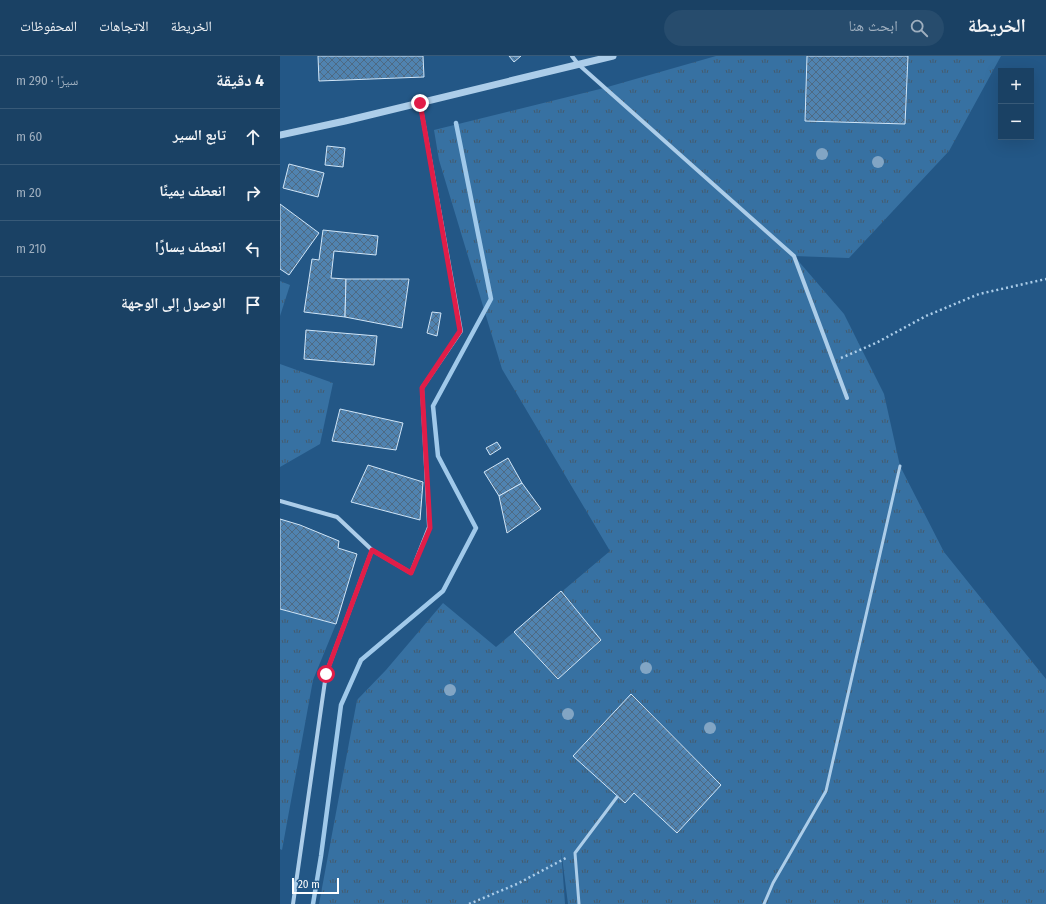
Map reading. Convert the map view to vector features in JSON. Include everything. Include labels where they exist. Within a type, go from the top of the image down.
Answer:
[{"type":"street","points":[[572,56],[578,64],[794,256],[847,398]]},
{"type":"street","points":[[280,134],[345,121],[612,56]]},
{"type":"street","points":[[280,501],[337,516],[372,550],[411,573],[430,528],[422,388],[460,331],[420,103]]},
{"type":"street","points":[[292,904],[326,674],[372,550]]},
{"type":"lane","points":[[764,904],[773,883],[826,790],[900,466]]},
{"type":"lane","points":[[579,904],[575,853],[617,797]]},
{"type":"path","points":[[834,362],[876,343],[926,316],[980,294],[1046,280]]},
{"type":"path","points":[[469,904],[517,884],[575,853]]},
{"type":"green space","points":[[716,56],[1001,56],[949,151],[849,258],[794,256],[844,314],[884,394],[900,466],[944,552],[1046,679],[1046,904],[568,904],[561,849],[565,904],[319,904],[357,700],[386,670],[443,603],[496,647],[610,551],[502,369],[439,160],[434,130],[604,88]]},
{"type":"green space","points":[[280,281],[290,285],[280,316]]},
{"type":"green space","points":[[280,364],[333,383],[320,444],[280,467]]},
{"type":"green space","points":[[280,609],[336,624],[313,680],[282,850],[280,849]]},
{"type":"building","points":[[318,56],[423,56],[424,77],[319,81]]},
{"type":"building","points":[[509,56],[521,56],[514,62]]},
{"type":"building","points":[[807,56],[908,56],[905,124],[805,121]]},
{"type":"building","points":[[327,146],[345,148],[343,167],[325,165]]},
{"type":"building","points":[[289,164],[324,173],[318,197],[283,188]]},
{"type":"building","points":[[280,204],[319,233],[289,275],[280,269]]},
{"type":"building","points":[[323,230],[378,236],[376,255],[334,251],[331,278],[346,279],[345,317],[304,312],[312,259],[319,260]]},
{"type":"building","points":[[346,279],[409,279],[402,328],[345,317]]},
{"type":"building","points":[[432,312],[441,313],[437,336],[427,333]]},
{"type":"building","points":[[306,330],[377,336],[374,365],[304,359]]},
{"type":"building","points":[[340,409],[403,423],[396,450],[332,441]]},
{"type":"building","points":[[497,442],[501,448],[490,455],[486,448]]},
{"type":"building","points":[[508,458],[522,483],[499,496],[484,472]]},
{"type":"building","points":[[368,465],[423,482],[420,520],[351,502]]},
{"type":"building","points":[[522,483],[541,509],[507,533],[499,496]]},
{"type":"building","points":[[280,519],[300,525],[339,541],[338,548],[357,554],[336,624],[280,609]]},
{"type":"building","points":[[561,591],[601,640],[558,679],[514,632]]},
{"type":"building","points":[[631,694],[721,785],[677,833],[634,793],[625,803],[573,756]]},
{"type":"waterway","points":[[313,904],[321,856],[341,705],[361,660],[443,591],[476,528],[438,456],[433,406],[491,299],[456,123]]},
{"type":"route","points":[[326,674],[372,550],[411,573],[430,528],[422,388],[460,331],[420,103]]}]
